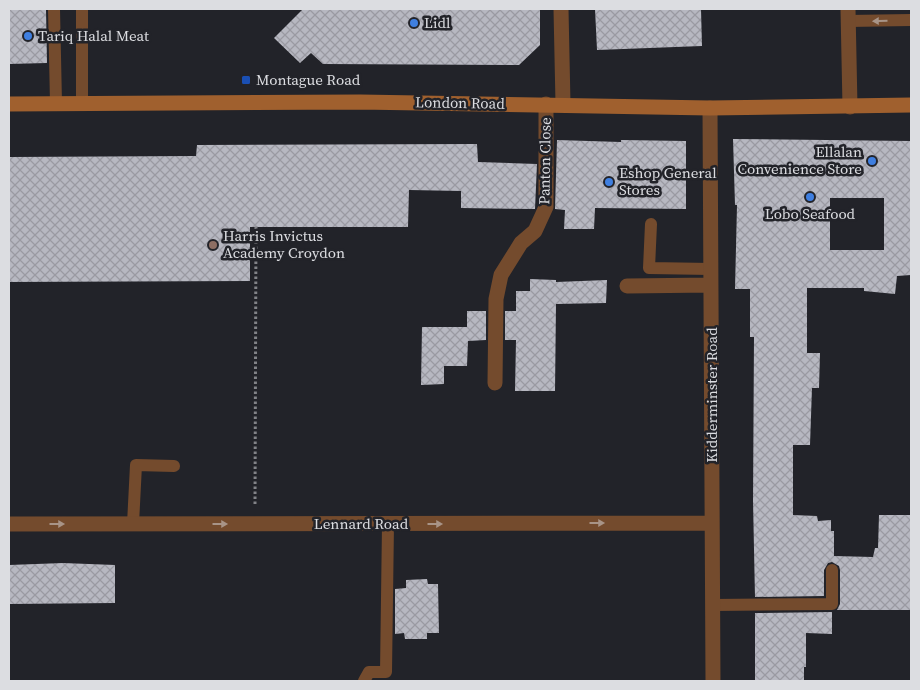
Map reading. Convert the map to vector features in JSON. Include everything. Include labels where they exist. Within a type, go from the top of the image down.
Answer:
[{"type":"street","points":[[561,9],[564,104]]},
{"type":"street","points":[[848,15],[850,107]]},
{"type":"street","name":"London Road","points":[[9,104],[82,102],[564,104],[710,108],[911,105]]},
{"type":"street","name":"Panton Close","points":[[495,382],[496,298],[501,275],[521,243],[535,231],[546,207],[546,104]]},
{"type":"street","name":"Kidderminster Road","points":[[710,108],[713,681]]},
{"type":"street","points":[[627,286],[711,285]]},
{"type":"street","name":"Lennard Road","points":[[9,524],[712,523]]},
{"type":"lane","points":[[54,9],[56,103]]},
{"type":"lane","points":[[82,9],[82,102]]},
{"type":"lane","points":[[848,15],[911,20]]},
{"type":"lane","points":[[651,224],[650,268],[711,269]]},
{"type":"lane","points":[[133,524],[136,465],[174,466]]},
{"type":"lane","points":[[364,681],[369,672],[386,672],[388,524]]},
{"type":"lane","points":[[713,605],[832,604],[832,570]]},
{"type":"path","points":[[255,524],[256,225]]},
{"type":"building","name":"Tariq Halal Meat","points":[[9,9],[46,9],[47,63],[9,64]]},
{"type":"building","name":"Lidl","points":[[303,9],[540,9],[540,45],[519,65],[323,64],[311,53],[300,63],[274,38]]},
{"type":"building","points":[[595,9],[701,9],[702,46],[597,50]]},
{"type":"building","points":[[733,139],[911,141],[911,275],[897,276],[895,294],[864,291],[864,288],[807,288],[807,353],[820,353],[819,388],[812,388],[810,445],[793,445],[793,515],[817,516],[818,521],[831,520],[831,531],[834,531],[834,556],[873,557],[875,548],[878,548],[879,515],[911,515],[911,610],[837,610],[840,604],[840,570],[839,566],[832,562],[828,563],[824,570],[824,596],[755,597],[753,501],[754,337],[750,337],[750,289],[735,289],[737,205],[735,205]],"holes":[[[830,198],[884,198],[884,250],[830,250]]]},
{"type":"building","points":[[557,140],[621,142],[621,140],[686,141],[686,209],[595,208],[594,229],[564,229],[565,210],[555,209]]},
{"type":"building","points":[[477,144],[478,162],[537,164],[535,209],[461,208],[461,191],[409,190],[408,227],[250,227],[250,281],[9,282],[9,157],[196,156],[197,145]]},
{"type":"building","points":[[530,279],[556,280],[556,282],[607,280],[606,303],[556,304],[555,391],[515,391],[516,340],[505,340],[505,311],[516,311],[516,291],[530,291]]},
{"type":"building","points":[[467,311],[486,311],[486,340],[468,341],[467,366],[444,366],[444,384],[421,385],[422,327],[467,327]]},
{"type":"building","points":[[63,563],[115,565],[115,603],[9,604],[9,565]]},
{"type":"building","points":[[427,579],[428,584],[438,584],[439,633],[427,633],[427,639],[405,639],[404,633],[395,634],[395,589],[406,588],[406,580]]},
{"type":"building","points":[[832,612],[832,634],[806,633],[804,681],[755,681],[755,613]]},
{"type":"place","name":"Lidl","points":[[414,23]]},
{"type":"place","name":"Tariq Halal Meat","points":[[28,36]]},
{"type":"place","name":"Montague Road","points":[[246,80]]},
{"type":"place","name":"Ellalan Convenience Store","points":[[872,161]]},
{"type":"place","name":"Eshop General Stores","points":[[609,182]]},
{"type":"place","name":"Lobo Seafood","points":[[810,197]]},
{"type":"place","name":"Harris Invictus Academy Croydon","points":[[213,245]]}]
